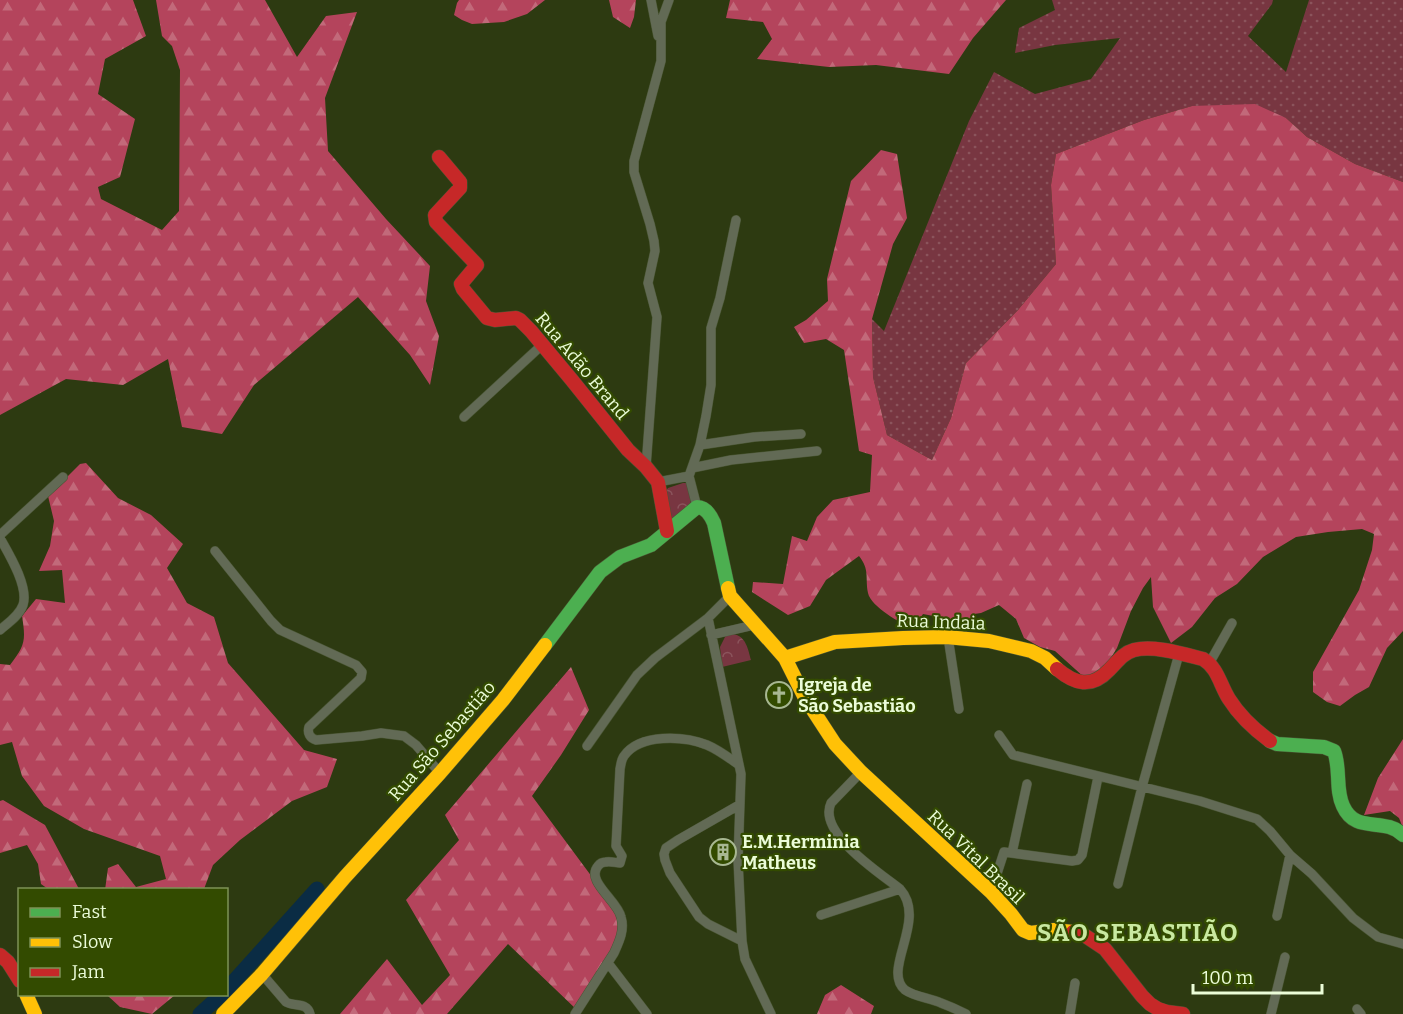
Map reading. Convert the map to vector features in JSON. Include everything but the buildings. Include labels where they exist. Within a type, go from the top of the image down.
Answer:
[{"type":"street","points":[[651,0],[661,46]]},
{"type":"street","points":[[646,467],[657,317],[648,283],[655,251],[650,224],[634,172],[634,161],[661,61],[661,22],[669,0]]},
{"type":"street","name":"Rua Adão Brand","points":[[439,157],[461,185],[435,215],[436,222],[477,265],[463,280],[461,284],[463,289],[487,318],[495,320],[516,318],[531,331],[628,450],[658,482]]},
{"type":"street","points":[[587,746],[637,675],[655,658],[708,618],[730,596],[714,523],[711,514],[701,507],[696,507],[691,472],[700,445],[711,385],[711,328],[720,298],[736,220]]},
{"type":"street","points":[[464,417],[542,345]]},
{"type":"street","points":[[700,445],[754,437],[801,434]]},
{"type":"street","points":[[667,531],[658,482],[731,460],[817,451]]},
{"type":"street","points":[[0,630],[19,612],[24,598],[23,588],[13,562],[0,537],[63,477]]},
{"type":"street","name":"Rua São Sebastião","points":[[223,1014],[503,700],[600,572],[623,555],[651,545],[696,507]]},
{"type":"street","points":[[215,551],[275,625],[287,634],[356,665],[362,672],[361,678],[309,727],[310,737],[320,740],[381,733],[404,736],[440,773]]},
{"type":"street","name":"Rua Vital Brasil","points":[[730,596],[785,658],[805,698],[836,744],[861,772],[992,892],[1023,930],[1030,933],[1054,930],[1081,933],[1105,949],[1150,1004],[1167,1012],[1183,1014]]},
{"type":"street","points":[[708,618],[741,784],[738,860],[741,941],[746,959],[771,1014]]},
{"type":"street","points":[[1232,623],[1210,662],[1231,704],[1264,738],[1272,743],[1324,747],[1334,751],[1338,762],[1338,789],[1347,814],[1352,820],[1364,825],[1392,826],[1399,829],[1403,835]]},
{"type":"street","points":[[711,635],[754,625]]},
{"type":"street","points":[[948,637],[959,709]]},
{"type":"street","name":"Rua Indaia","points":[[785,658],[834,643],[891,638],[948,637],[996,643],[1031,651],[1044,656],[1070,679],[1083,683],[1098,681],[1130,651],[1148,649],[1210,662]]},
{"type":"street","points":[[1118,884],[1179,654]]},
{"type":"street","points":[[999,735],[1013,755],[1200,801],[1257,819],[1353,918],[1378,937],[1403,944]]},
{"type":"street","points":[[575,1014],[608,963],[619,942],[622,930],[619,910],[595,880],[594,872],[602,862],[620,863],[622,856],[616,846],[622,758],[636,746],[650,740],[666,738],[693,741],[709,746],[739,765]]},
{"type":"street","points":[[861,772],[831,803],[828,815],[836,834],[856,854],[905,894],[909,909],[907,932],[898,970],[899,982],[909,993],[940,1002],[966,1014]]},
{"type":"street","points":[[1008,852],[1078,860],[1082,855],[1098,777]]},
{"type":"street","points":[[992,892],[1008,852],[1027,784]]},
{"type":"street","points":[[739,805],[678,840],[666,848],[664,854],[670,873],[699,917],[741,941]]},
{"type":"street","points":[[1277,916],[1290,855]]},
{"type":"street","points":[[821,915],[900,889]]},
{"type":"street","points":[[0,955],[8,962],[18,978]]},
{"type":"street","points":[[1271,1014],[1285,957]]},
{"type":"street","points":[[608,963],[647,1014]]},
{"type":"street","points":[[261,974],[282,999],[289,1004],[305,1006],[310,1014]]},
{"type":"street","points":[[1070,1014],[1075,983]]},
{"type":"street","points":[[27,996],[35,1014]]},
{"type":"green space","points":[[0,0],[133,0],[146,36],[105,59],[98,94],[135,119],[120,177],[98,187],[101,199],[162,230],[179,211],[180,70],[172,46],[162,36],[156,0],[265,0],[297,57],[326,16],[357,12],[325,98],[328,151],[430,266],[426,301],[439,336],[430,385],[410,355],[358,297],[254,385],[222,434],[182,427],[168,359],[123,385],[66,379],[0,415]]},
{"type":"green space","points":[[459,0],[545,0],[527,14],[504,22],[472,24],[454,15]]},
{"type":"green space","points":[[609,0],[636,0],[630,28],[613,17]]},
{"type":"green space","points":[[730,0],[1006,0],[973,38],[949,74],[876,65],[829,67],[757,59],[772,39],[763,22],[726,18]]},
{"type":"green space","points":[[1052,0],[1273,0],[1248,36],[1286,72],[1309,0],[1403,0],[1403,182],[1355,164],[1307,137],[1286,118],[1192,106],[1144,120],[1056,154],[1051,185],[1056,264],[1018,310],[966,363],[951,418],[932,460],[887,435],[873,377],[872,319],[884,331],[969,121],[994,72],[1035,94],[1091,79],[1120,38],[1055,45],[1015,53],[1019,28],[1055,10]]},
{"type":"green space","points":[[1255,104],[1286,118],[1307,137],[1355,164],[1403,182],[1403,631],[1387,648],[1369,687],[1340,706],[1327,702],[1313,692],[1313,672],[1359,590],[1372,550],[1374,534],[1362,529],[1296,537],[1263,557],[1237,584],[1215,598],[1192,627],[1171,643],[1153,607],[1151,577],[1131,611],[1117,648],[1104,669],[1085,678],[1055,651],[1040,647],[1024,638],[1016,619],[999,605],[974,614],[970,623],[923,614],[913,629],[887,614],[870,598],[866,570],[859,556],[826,580],[810,606],[788,615],[752,592],[753,582],[783,584],[792,536],[807,541],[817,517],[833,500],[870,492],[872,455],[859,451],[844,350],[826,339],[804,343],[794,327],[828,301],[827,279],[851,181],[881,150],[897,154],[907,218],[893,244],[872,319],[873,377],[887,435],[932,460],[951,418],[966,363],[1018,310],[1056,264],[1051,185],[1056,154],[1144,120],[1192,106]]},
{"type":"green space","points":[[86,463],[118,498],[151,515],[183,544],[167,568],[187,603],[214,617],[228,663],[304,750],[337,759],[327,787],[292,801],[240,840],[213,865],[204,888],[105,888],[108,868],[118,864],[136,887],[166,879],[160,856],[84,829],[44,806],[22,776],[12,742],[0,745],[0,664],[10,665],[19,652],[24,637],[22,616],[36,599],[65,603],[62,570],[39,571],[50,546],[54,521],[48,496],[80,464]]},
{"type":"green space","points":[[683,483],[688,486],[691,503],[673,519],[670,519],[665,492],[668,488]]},
{"type":"green space","points":[[733,634],[744,640],[751,660],[722,667],[720,647],[726,635]]},
{"type":"green space","points":[[571,667],[589,710],[532,796],[595,881],[612,900],[622,930],[577,1010],[508,944],[447,1014],[340,1014],[387,959],[422,1005],[450,975],[406,900],[459,840],[445,815]]},
{"type":"green space","points":[[1403,739],[1403,828],[1399,818],[1390,811],[1364,815],[1378,778]]},
{"type":"green space","points":[[3,800],[45,825],[78,888],[47,888],[41,884],[38,864],[27,845],[0,853],[0,801]]},
{"type":"green space","points":[[841,985],[874,1006],[871,1014],[817,1014],[825,995]]},
{"type":"green space","points":[[108,996],[174,996],[152,1014],[120,1007]]},
{"type":"waterway","points":[[228,988],[317,889]]},
{"type":"waterway","points":[[200,1014],[220,996]]},
{"type":"traffic: fast","points":[[545,645],[600,572],[620,557],[651,545],[697,507],[706,510],[714,523],[728,588]]},
{"type":"traffic: fast","points":[[1270,741],[1277,744],[1324,747],[1334,751],[1341,799],[1349,815],[1363,823],[1396,829],[1403,835]]},
{"type":"traffic: slow","points":[[728,588],[730,596],[785,658],[805,698],[835,744],[861,772],[991,892],[1023,930],[1030,933],[1054,930],[1073,932]]},
{"type":"traffic: slow","points":[[785,658],[835,642],[946,637],[989,641],[1031,651],[1045,658],[1057,669]]},
{"type":"traffic: slow","points":[[223,1014],[262,974],[345,877],[440,773],[503,700],[545,645]]},
{"type":"traffic: slow","points":[[27,996],[35,1014]]},
{"type":"traffic: jam","points":[[439,157],[460,182],[460,188],[435,215],[436,222],[477,265],[461,284],[463,289],[487,318],[520,320],[628,450],[646,467],[658,482],[667,531]]},
{"type":"traffic: jam","points":[[1057,669],[1077,681],[1089,682],[1102,676],[1123,656],[1134,650],[1159,649],[1203,659],[1215,672],[1233,705],[1253,727],[1270,741]]},
{"type":"traffic: jam","points":[[1073,932],[1081,933],[1105,949],[1150,1004],[1167,1012],[1183,1014]]},
{"type":"traffic: jam","points":[[0,955],[8,962],[18,978]]},
{"type":"place","name":"Igreja de São Sebastião","points":[[779,695]]},
{"type":"place","name":"E.M.Herminia Matheus","points":[[723,852]]},
{"type":"district","name":"SÃO SEBASTIÃO","points":[[1138,933]]}]
